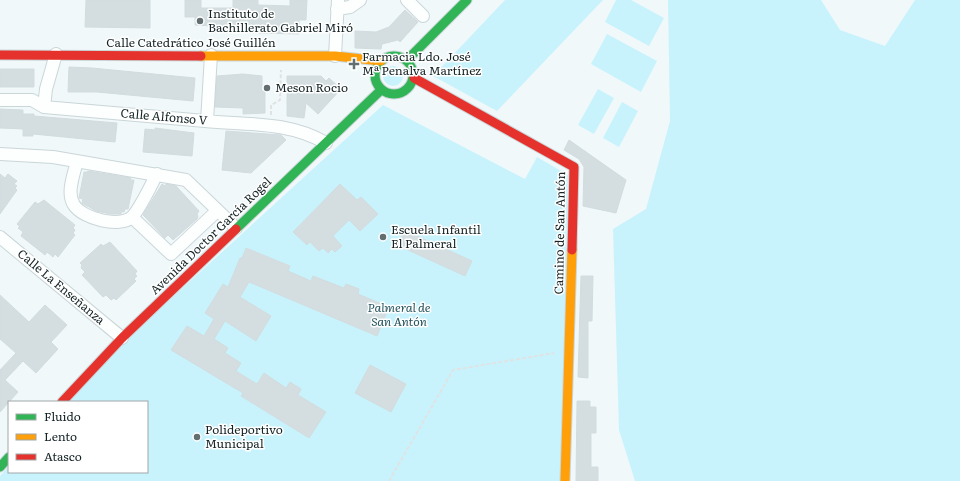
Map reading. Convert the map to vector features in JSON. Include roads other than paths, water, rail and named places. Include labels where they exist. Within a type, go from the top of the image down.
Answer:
[{"type":"street","points":[[335,56],[338,4],[350,7],[360,0]]},
{"type":"street","points":[[407,0],[423,16]]},
{"type":"street","points":[[407,60],[467,0]]},
{"type":"street","points":[[44,107],[46,89],[56,54]]},
{"type":"street","name":"Calle Catedrático José Guillén","points":[[0,55],[281,55],[335,56],[381,61]]},
{"type":"street","points":[[207,121],[211,55]]},
{"type":"street","points":[[394,56],[407,60],[411,65],[414,78],[410,88],[401,94],[390,95],[381,90],[376,83],[375,75],[376,67],[381,61],[394,56]]},
{"type":"street","name":"Camino de San Antón","points":[[414,78],[574,167],[565,481]]},
{"type":"street","name":"Avenida Doctor García Rogel","points":[[63,401],[122,338],[381,90]]},
{"type":"street","name":"Calle Alfonso V","points":[[0,100],[32,100],[44,107],[271,125],[301,131],[326,143]]},
{"type":"street","points":[[0,154],[53,157],[186,180],[236,228]]},
{"type":"street","points":[[77,161],[70,189],[74,205],[96,220],[123,222],[132,217],[157,174]]},
{"type":"street","points":[[132,217],[171,254],[217,211]]},
{"type":"street","name":"Calle La Enseñanza","points":[[0,237],[122,338]]},
{"type":"street","points":[[0,467],[8,458]]},
{"type":"place","name":"Instituto de Bachillerato Gabriel Miró","points":[[200,21]]},
{"type":"place","name":"Farmacia Ldo. José Mª Penalva Martínez","points":[[354,64]]},
{"type":"place","name":"Meson Rocio","points":[[267,88]]},
{"type":"place","name":"Escuela Infantil El Palmeral","points":[[383,237]]},
{"type":"place","name":"Polideportivo Municipal","points":[[197,437]]},
{"type":"park label","name":"Palmeral de San Antón","points":[[399,315]]}]
